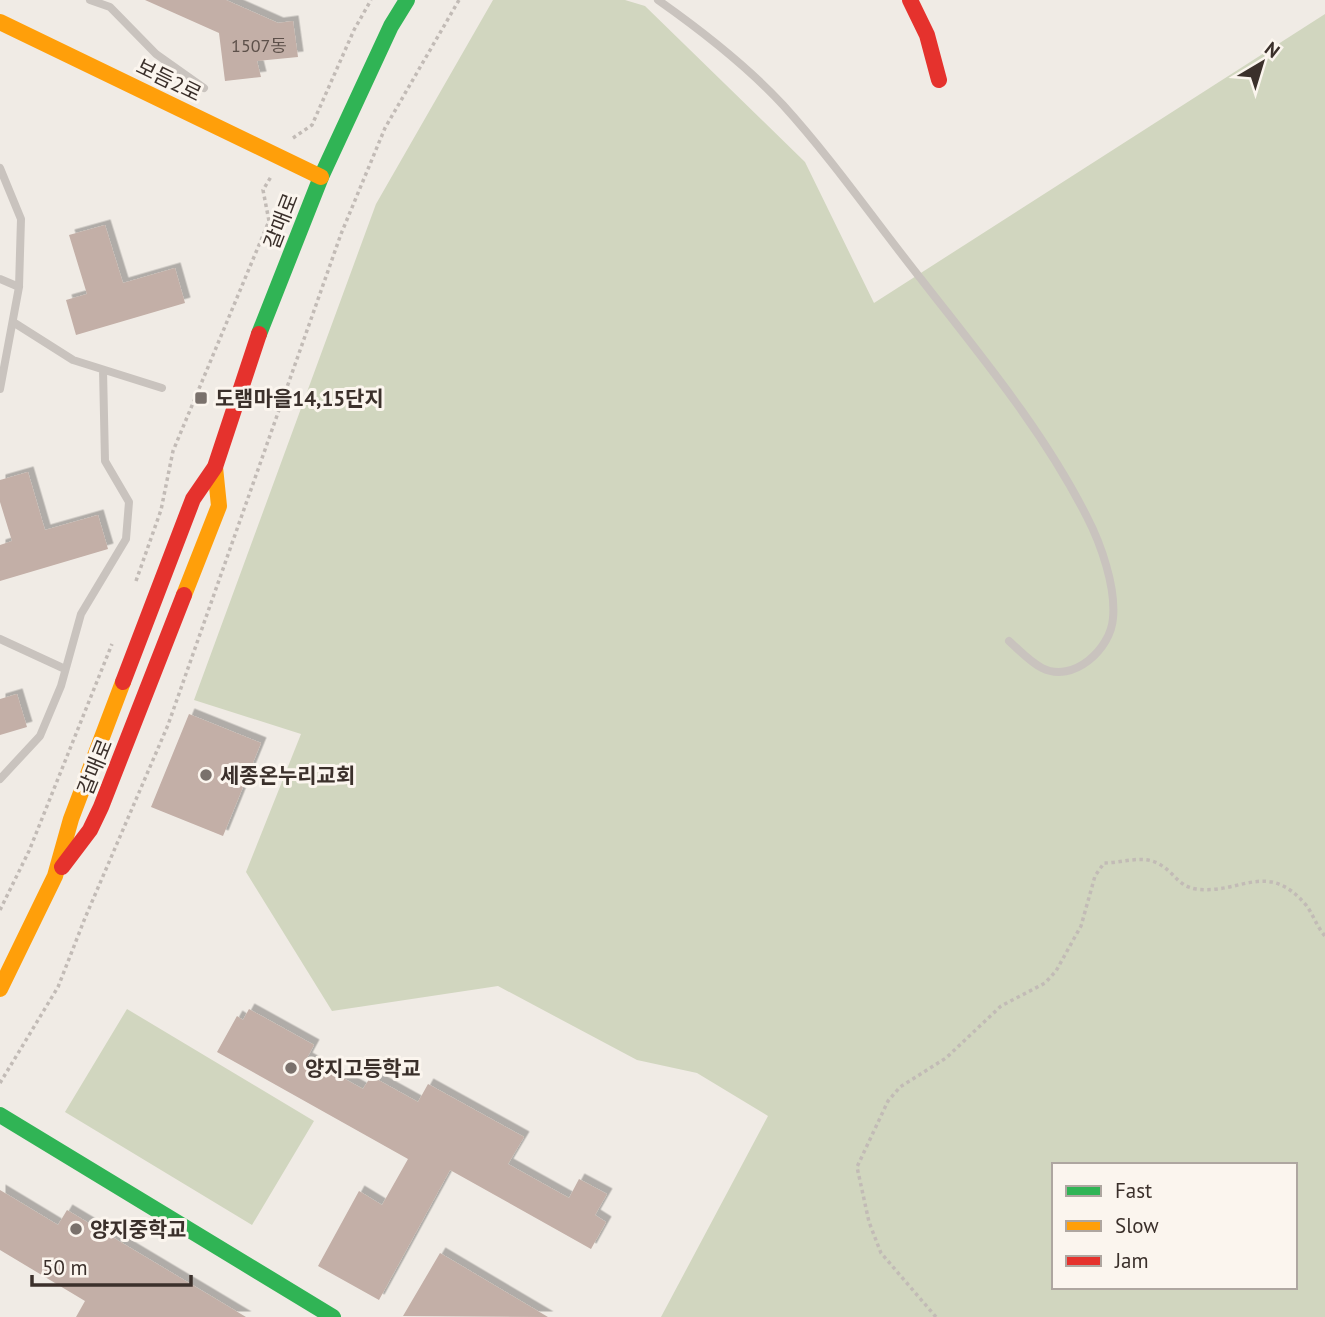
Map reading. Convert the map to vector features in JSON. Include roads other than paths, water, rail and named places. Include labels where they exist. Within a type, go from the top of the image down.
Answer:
[{"type":"street","name":"갈매로","points":[[0,989],[55,876],[71,819],[105,736],[193,499],[215,467],[255,344],[321,177],[391,26],[407,0]]},
{"type":"street","points":[[911,0],[928,35],[939,80]]},
{"type":"street","name":"보듬2로","points":[[0,22],[321,177]]},
{"type":"street","name":"갈매로","points":[[55,876],[90,830],[132,730],[219,506],[215,467]]},
{"type":"street","points":[[0,1115],[332,1317]]},
{"type":"lane","points":[[90,0],[110,8],[156,54],[204,89]]},
{"type":"lane","points":[[658,0],[709,36],[783,105],[990,368],[1037,432],[1088,519],[1108,577],[1113,619],[1105,643],[1085,664],[1062,672],[1042,669],[1009,641]]},
{"type":"lane","points":[[0,169],[21,219],[19,288],[0,389]]},
{"type":"lane","points":[[0,279],[19,288]]},
{"type":"lane","points":[[13,322],[73,360],[162,388]]},
{"type":"lane","points":[[0,779],[40,736],[65,669],[81,614],[125,539],[129,502],[105,461],[103,370]]},
{"type":"lane","points":[[0,639],[65,669]]},
{"type":"place","name":"도램마을14,15단지","points":[[201,398]]},
{"type":"place","name":"세종온누리교회","points":[[206,775]]},
{"type":"place","name":"양지고등학교","points":[[291,1068]]},
{"type":"place","name":"양지중학교","points":[[76,1229]]}]
